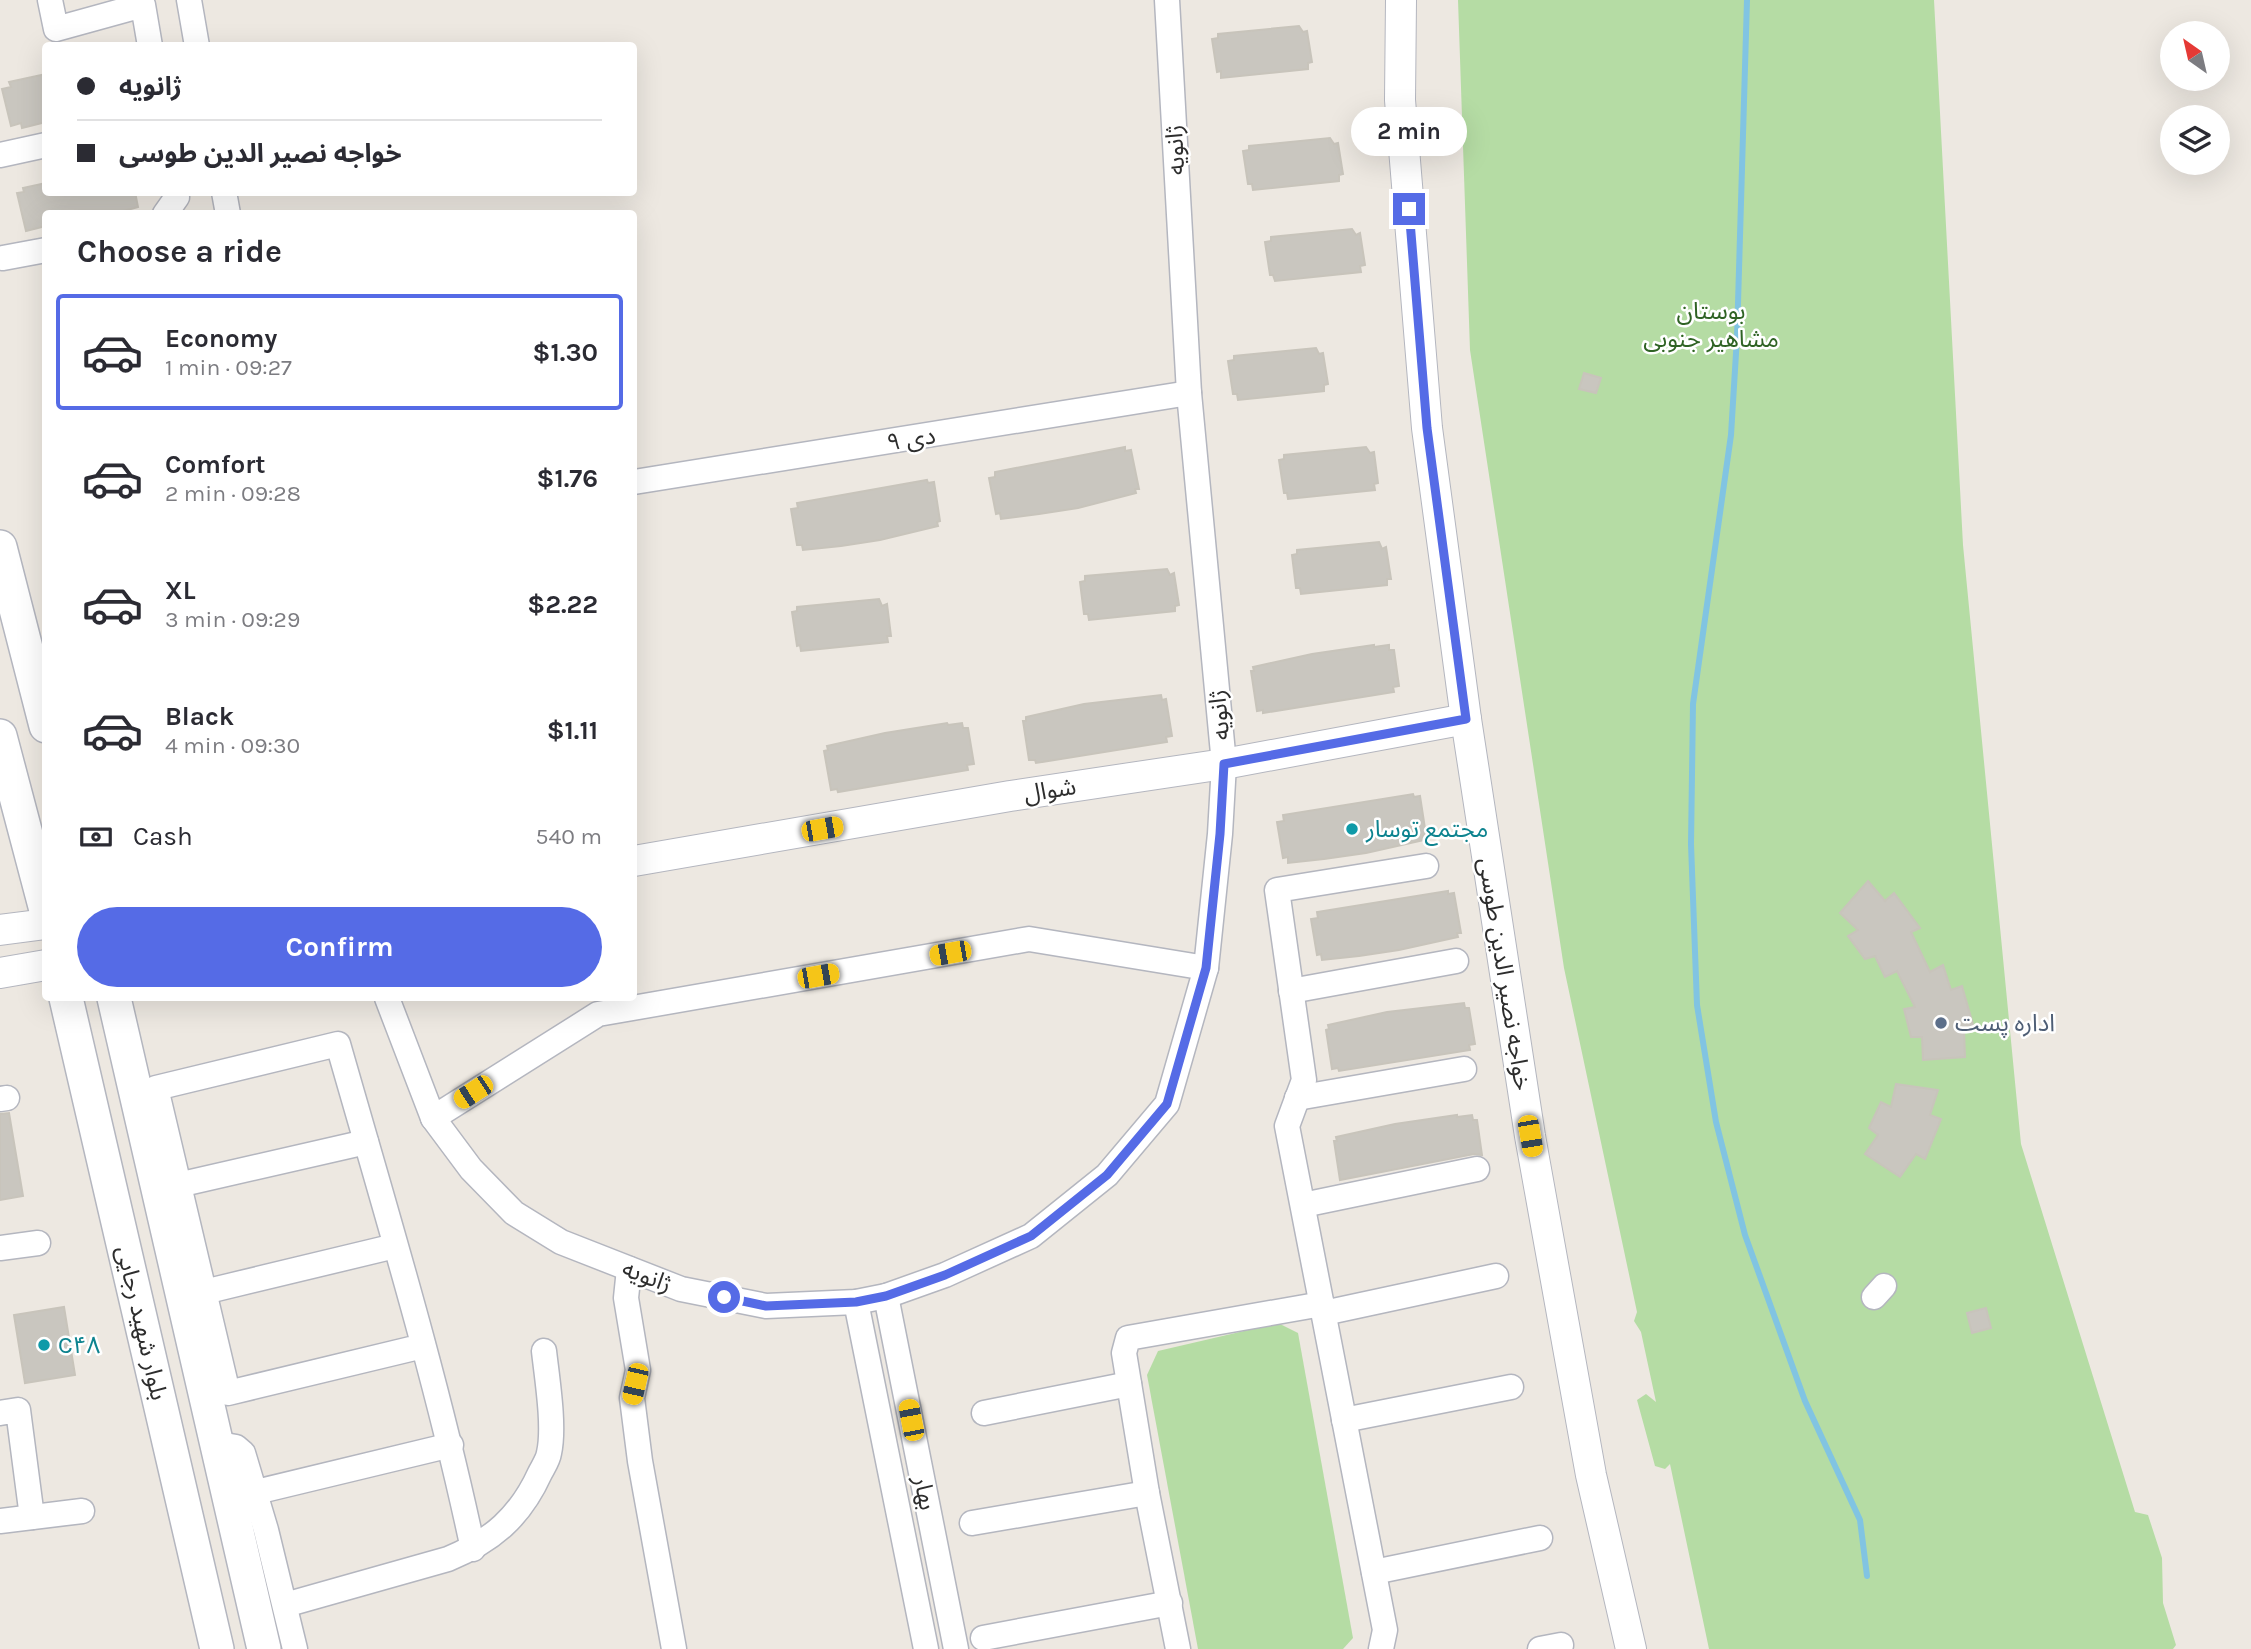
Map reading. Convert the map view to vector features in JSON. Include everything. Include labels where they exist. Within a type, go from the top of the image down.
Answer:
[{"type":"main road","points":[[0,547],[42,710]]},
{"type":"main road","points":[[0,736],[42,895]]},
{"type":"main road","name":"بلوار شهید رجایی","points":[[67,1001],[217,1649]]},
{"type":"main road","name":"بلوار شهید رجایی","points":[[115,1001],[219,1444],[264,1649]]},
{"type":"street","points":[[50,0],[56,29],[143,5],[149,42]]},
{"type":"street","points":[[189,0],[196,42]]},
{"type":"street","name":"ژانویه","points":[[388,1001],[433,1118],[471,1169],[514,1213],[561,1242],[681,1289],[766,1306],[856,1302],[886,1296],[945,1275],[1031,1236],[1107,1175],[1167,1104],[1206,968],[1220,834],[1224,764],[1189,393],[1167,0]]},
{"type":"street","name":"خواجه نصیر الدین طوسی","points":[[1401,0],[1400,100],[1427,428],[1466,719],[1532,1149],[1591,1475],[1631,1649]]},
{"type":"street","points":[[0,155],[42,146]]},
{"type":"street","points":[[3,258],[42,251]]},
{"type":"street","name":"۹ دی","points":[[637,482],[1189,393]]},
{"type":"street","name":"شوال","points":[[637,860],[1010,796],[1224,764],[1466,719]]},
{"type":"street","points":[[1381,1649],[1385,1630],[1287,1126],[1304,1080],[1277,890],[1426,866]]},
{"type":"street","points":[[0,930],[42,925]]},
{"type":"street","points":[[433,1118],[598,1014],[1029,939],[1206,968]]},
{"type":"street","points":[[1292,990],[1456,961]]},
{"type":"street","points":[[0,973],[42,966]]},
{"type":"street","points":[[423,1346],[228,1392],[156,1088],[338,1044],[451,1445],[473,1549]]},
{"type":"street","points":[[1297,1098],[1464,1069]]},
{"type":"street","points":[[178,1185],[366,1142]]},
{"type":"street","points":[[1303,1205],[1477,1169]]},
{"type":"street","points":[[0,1248],[38,1243]]},
{"type":"street","points":[[204,1292],[395,1246]]},
{"type":"street","points":[[629,1269],[626,1298],[638,1370],[632,1398],[640,1461],[674,1649]]},
{"type":"street","points":[[1178,1649],[1147,1493],[1124,1353],[1128,1338],[1323,1308],[1496,1276]]},
{"type":"street","name":"بهار","points":[[886,1296],[956,1649]]},
{"type":"street","name":"بهار","points":[[856,1302],[926,1649]]},
{"type":"street","points":[[285,1605],[448,1559],[473,1549],[503,1528],[531,1494],[549,1453],[550,1408],[544,1350]]},
{"type":"street","points":[[984,1413],[1129,1384]]},
{"type":"street","points":[[1344,1420],[1511,1387]]},
{"type":"street","points":[[0,1413],[18,1410],[32,1517]]},
{"type":"street","points":[[219,1444],[236,1447],[243,1453],[256,1492],[295,1649]]},
{"type":"street","points":[[256,1492],[451,1445]]},
{"type":"street","points":[[972,1523],[1147,1493]]},
{"type":"street","points":[[0,1521],[82,1511]]},
{"type":"street","points":[[1374,1572],[1540,1538]]},
{"type":"street","points":[[983,1638],[1170,1603]]},
{"type":"green space","name":"بوستان مشاهیر جنوبی","points":[[1458,0],[1934,0],[1963,545],[2021,1144],[2135,1512],[2148,1515],[2162,1558],[2163,1603],[2176,1645],[2173,1649],[1709,1649],[1670,1464],[1665,1469],[1655,1466],[1637,1400],[1646,1394],[1656,1402],[1641,1332],[1634,1321],[1637,1312],[1564,968],[1470,350]]},
{"type":"green space","points":[[1278,1323],[1298,1333],[1353,1638],[1343,1649],[1198,1649],[1147,1375],[1158,1351]]},
{"type":"building","points":[[1299,26],[1303,32],[1307,31],[1312,62],[1308,63],[1308,69],[1221,78],[1221,71],[1217,72],[1212,39],[1218,38],[1218,34]]},
{"type":"building","points":[[42,75],[42,123],[22,128],[21,123],[11,126],[2,89],[11,87],[9,82]]},
{"type":"building","points":[[1330,138],[1334,144],[1338,143],[1343,174],[1339,175],[1339,181],[1253,190],[1252,184],[1248,184],[1243,151],[1249,150],[1249,146]]},
{"type":"building","points":[[42,184],[42,196],[136,196],[138,207],[127,210],[42,210],[42,227],[26,231],[17,193],[24,192],[23,188]]},
{"type":"building","points":[[1352,229],[1356,235],[1360,233],[1365,265],[1360,266],[1361,272],[1275,281],[1273,275],[1270,275],[1265,242],[1271,241],[1271,237]]},
{"type":"building","points":[[1316,348],[1319,354],[1323,353],[1328,384],[1324,385],[1324,391],[1238,400],[1237,394],[1233,394],[1228,361],[1234,360],[1234,356]]},
{"type":"building","points":[[1584,373],[1601,378],[1596,393],[1579,389]]},
{"type":"building","points":[[1125,447],[1125,451],[1131,450],[1139,489],[1135,489],[1136,493],[1078,508],[1039,514],[1001,519],[1000,513],[996,514],[989,478],[995,477],[995,472]]},
{"type":"building","points":[[1366,447],[1370,453],[1374,452],[1378,483],[1374,484],[1375,490],[1288,499],[1287,493],[1284,493],[1279,460],[1284,459],[1284,455]]},
{"type":"building","points":[[927,480],[928,483],[934,482],[940,521],[937,522],[938,526],[841,546],[803,550],[802,545],[797,545],[791,509],[798,508],[797,503]]},
{"type":"building","points":[[1379,542],[1382,549],[1386,547],[1391,579],[1387,579],[1387,585],[1301,594],[1300,588],[1296,588],[1292,555],[1297,554],[1297,550]]},
{"type":"building","points":[[1167,569],[1170,575],[1174,573],[1179,605],[1175,606],[1175,611],[1089,620],[1088,614],[1084,614],[1080,582],[1085,581],[1085,576]]},
{"type":"building","points":[[879,599],[882,606],[887,604],[891,636],[887,636],[888,642],[801,651],[800,645],[797,646],[792,612],[797,611],[797,607]]},
{"type":"building","points":[[1389,645],[1389,650],[1394,650],[1399,686],[1393,687],[1394,692],[1263,713],[1263,710],[1257,711],[1251,671],[1254,671],[1253,667],[1312,654]]},
{"type":"building","points":[[1161,695],[1162,700],[1166,699],[1172,736],[1166,737],[1167,742],[1036,763],[1035,760],[1029,760],[1023,721],[1026,721],[1026,717],[1084,704]]},
{"type":"building","points":[[947,723],[962,723],[963,728],[968,728],[974,764],[967,765],[968,770],[838,792],[837,789],[831,790],[824,751],[828,750],[827,746]]},
{"type":"building","name":"مجتمع توسار","points":[[1413,794],[1414,797],[1420,796],[1426,835],[1423,836],[1424,840],[1324,859],[1288,863],[1288,857],[1283,858],[1277,822],[1284,821],[1283,815]]},
{"type":"building","points":[[1868,881],[1885,901],[1894,893],[1920,928],[1911,932],[1930,972],[1943,965],[1951,990],[1962,986],[1974,1028],[1964,1029],[1965,1057],[1923,1060],[1922,1037],[1911,1037],[1904,1009],[1915,1007],[1897,971],[1885,977],[1875,956],[1865,959],[1848,936],[1858,930],[1840,913]]},
{"type":"building","name":"مجتمع توسار","points":[[1448,891],[1448,894],[1454,893],[1461,933],[1457,933],[1458,937],[1359,956],[1322,960],[1321,954],[1317,955],[1311,919],[1318,918],[1317,912]]},
{"type":"building","points":[[1464,1003],[1465,1008],[1469,1008],[1475,1044],[1469,1045],[1470,1050],[1339,1071],[1338,1068],[1332,1069],[1326,1030],[1329,1029],[1328,1025],[1387,1012]]},
{"type":"building","points":[[1896,1084],[1938,1090],[1930,1115],[1941,1119],[1925,1159],[1916,1154],[1900,1177],[1865,1154],[1878,1135],[1869,1128],[1881,1102],[1891,1107]]},
{"type":"building","points":[[9,1113],[23,1196],[0,1200],[0,1114]]},
{"type":"building","points":[[1472,1115],[1473,1120],[1477,1120],[1482,1155],[1474,1154],[1340,1180],[1334,1141],[1337,1141],[1336,1137],[1395,1124]]},
{"type":"building","name":"C۴۸","points":[[64,1307],[75,1375],[25,1383],[14,1315]]},
{"type":"building","points":[[1986,1308],[1991,1328],[1972,1333],[1967,1313]]},
{"type":"waterway","points":[[1747,0],[1737,337],[1731,435],[1693,704],[1691,844],[1697,1005],[1716,1122],[1745,1235],[1805,1401],[1860,1520],[1867,1576]]},
{"type":"place","name":"مجتمع توسار","points":[[1352,829]]},
{"type":"place","name":"اداره پست","points":[[1941,1023]]},
{"type":"place","name":"C۴۸","points":[[44,1345]]},
{"type":"route","points":[[724,1297],[766,1306],[856,1302],[886,1296],[945,1275],[1031,1236],[1107,1175],[1167,1104],[1206,968],[1220,834],[1224,764],[1466,719],[1427,428],[1409,209]]}]
